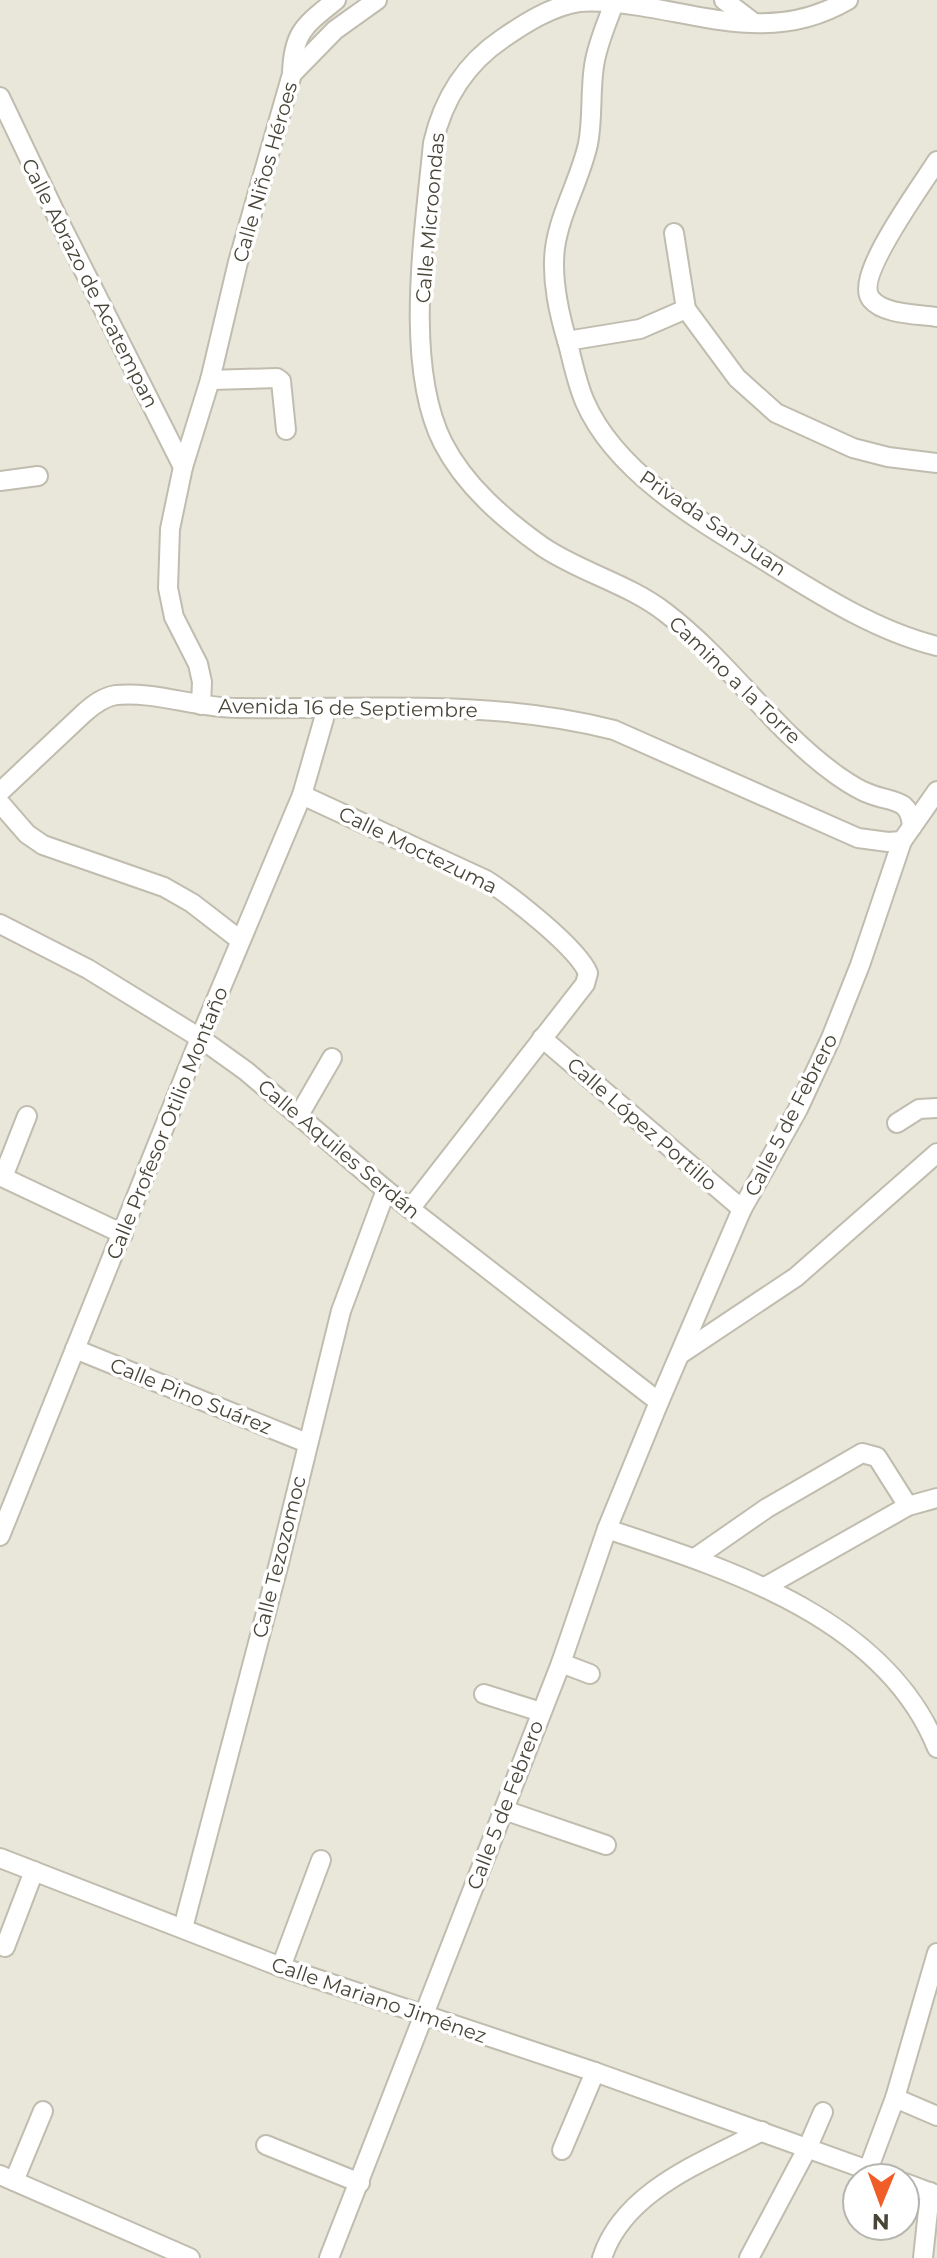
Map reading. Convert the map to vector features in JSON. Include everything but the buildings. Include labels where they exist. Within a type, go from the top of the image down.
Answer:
[{"type":"street","points":[[292,74],[293,53],[300,31],[336,0]]},
{"type":"street","name":"Calle Niños Héroes","points":[[201,705],[202,682],[198,664],[174,617],[168,588],[170,529],[183,467],[210,380],[238,262],[292,74],[335,30],[377,0]]},
{"type":"street","points":[[724,0],[756,25]]},
{"type":"street","name":"Calle Microondas","points":[[443,444],[425,386],[421,316],[433,143],[439,118],[465,72],[491,46],[520,26],[568,4],[614,3],[756,25],[806,19],[848,0]]},
{"type":"street","name":"Privada San Juan","points":[[614,3],[594,62],[587,148],[558,230],[555,250],[557,297],[584,401],[610,445],[633,468],[692,513],[773,565],[868,619],[937,646]]},
{"type":"street","name":"Calle Abrazo de Acatempan","points":[[0,97],[183,467]]},
{"type":"street","points":[[937,161],[876,256],[866,289],[870,298],[889,309],[937,317]]},
{"type":"street","points":[[674,233],[686,309],[737,378],[776,413],[853,448],[888,457],[937,463]]},
{"type":"street","points":[[567,341],[640,329],[686,309]]},
{"type":"street","points":[[210,380],[272,377],[281,381],[286,430]]},
{"type":"street","name":"Camino a la Torre","points":[[443,444],[461,473],[511,523],[561,557],[665,612],[810,753],[861,790],[904,805],[912,815],[907,834]]},
{"type":"street","points":[[0,481],[38,476]]},
{"type":"street","name":"Avenida 16 de Septiembre","points":[[0,792],[84,713],[107,697],[131,695],[234,708],[442,706],[581,722],[614,730],[858,838],[888,842],[907,834]]},
{"type":"street","name":"Calle Profesor Otilio Montaño","points":[[0,1536],[200,1038],[302,795],[327,708]]},
{"type":"street","name":"Calle 5 de Febrero","points":[[329,2258],[561,1663],[607,1529],[659,1402],[742,1209],[798,1109],[831,1038],[907,834],[937,791]]},
{"type":"street","name":"Calle Moctezuma","points":[[302,795],[506,892],[525,906],[586,967],[585,984],[542,1038]]},
{"type":"street","points":[[0,803],[27,834],[43,845],[164,887],[192,903],[240,940]]},
{"type":"street","name":"Calle Aquiles Serdán","points":[[0,924],[88,969],[200,1038],[246,1071],[386,1190],[659,1402]]},
{"type":"street","points":[[410,1209],[542,1038]]},
{"type":"street","name":"Calle López Portillo","points":[[542,1038],[742,1209]]},
{"type":"street","points":[[299,1115],[332,1058]]},
{"type":"street","points":[[897,1123],[919,1109],[937,1108]]},
{"type":"street","points":[[27,1116],[2,1176],[123,1234]]},
{"type":"street","points":[[682,1353],[796,1277],[937,1153]]},
{"type":"street","name":"Calle Tezozomoc","points":[[183,1928],[278,1567],[341,1311],[386,1190]]},
{"type":"street","name":"Calle Pino Suárez","points":[[75,1349],[307,1443]]},
{"type":"street","points":[[695,1558],[767,1508],[856,1455],[868,1453],[877,1457],[908,1506]]},
{"type":"street","points":[[765,1587],[908,1506],[937,1498]]},
{"type":"street","points":[[607,1529],[695,1558],[765,1587],[861,1646],[915,1706],[937,1748]]},
{"type":"street","points":[[561,1663],[590,1674]]},
{"type":"street","points":[[484,1694],[541,1712]]},
{"type":"street","points":[[504,1810],[606,1845]]},
{"type":"street","name":"Calle Mariano Jiménez","points":[[0,1858],[281,1967],[595,2072],[845,2162]]},
{"type":"street","points":[[281,1967],[321,1860]]},
{"type":"street","points":[[5,1947],[34,1871]]},
{"type":"street","points":[[871,2162],[895,2098],[937,1953]]},
{"type":"street","points":[[562,2150],[595,2072]]},
{"type":"street","points":[[895,2098],[937,2116]]},
{"type":"street","points":[[43,2111],[7,2178],[190,2258]]},
{"type":"street","points":[[749,2258],[807,2149],[823,2112]]},
{"type":"street","points":[[602,2258],[624,2216],[636,2206],[670,2180],[762,2131]]},
{"type":"street","points":[[266,2145],[360,2183]]},
{"type":"street","points":[[923,2258],[933,2193]]},
{"type":"shaded area","points":[[0,0],[937,0],[937,2258],[0,2258]]}]
